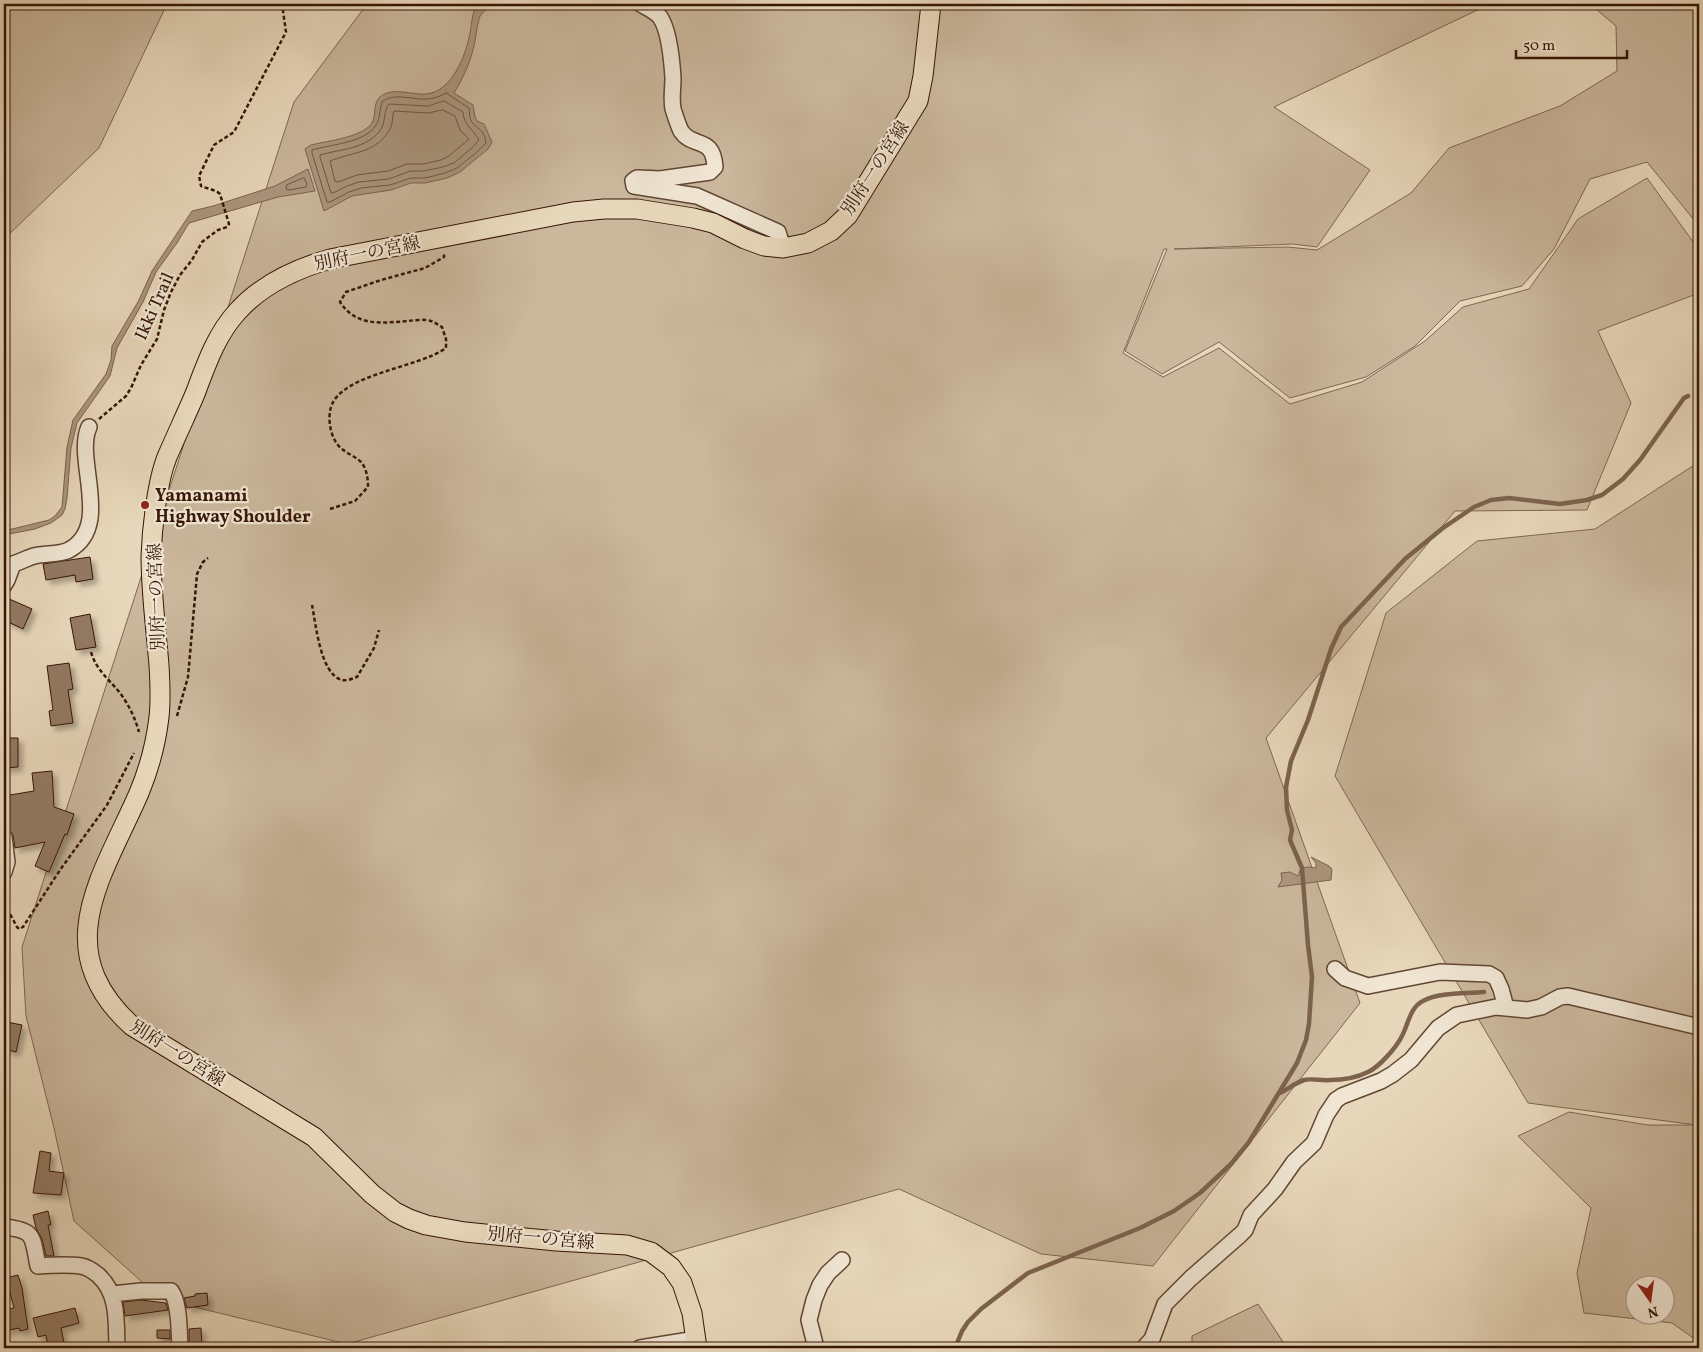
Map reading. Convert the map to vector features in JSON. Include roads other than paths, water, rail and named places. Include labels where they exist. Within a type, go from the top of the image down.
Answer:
[{"type":"main road","name":"別府一の宮線","points":[[697,1343],[692,1313],[682,1283],[671,1267],[651,1252],[627,1245],[556,1241],[465,1232],[426,1225],[409,1219],[395,1212],[372,1194],[314,1137],[132,1026],[108,1001],[95,977],[89,958],[87,940],[88,918],[100,877],[139,793],[148,768],[157,730],[160,689],[151,556],[157,500],[166,459],[216,342],[235,314],[252,297],[273,282],[303,267],[330,259],[573,212],[604,209],[637,209],[694,218],[713,223],[744,239],[764,246],[783,248],[808,243],[831,231],[848,215],[918,101],[923,76],[931,4]]},
{"type":"street","points":[[641,4],[660,18],[666,35],[673,76],[672,107],[681,131],[688,138],[708,146],[715,156],[716,167],[710,172],[702,174],[660,179],[637,178],[633,181],[634,186],[697,196],[778,232],[783,248]]},
{"type":"street","points":[[4,585],[13,564],[35,555],[67,551],[83,537],[89,523],[91,507],[86,434],[90,427]]},
{"type":"street","points":[[4,837],[7,862],[4,872]]},
{"type":"street","points":[[1335,969],[1345,978],[1368,986],[1440,972],[1489,974],[1496,978],[1506,1008]]},
{"type":"street","points":[[1144,1348],[1152,1339],[1165,1304],[1245,1230],[1250,1216],[1275,1189],[1294,1162],[1314,1143],[1326,1114],[1336,1100],[1352,1091],[1381,1081],[1393,1074],[1411,1060],[1438,1028],[1456,1015],[1496,1007],[1527,1010],[1541,1007],[1560,996],[1568,996],[1699,1027]]},
{"type":"street","points":[[4,1227],[21,1229],[30,1234],[38,1266],[82,1266],[90,1268],[100,1277],[112,1294],[116,1315],[117,1348]]},
{"type":"street","points":[[816,1348],[809,1320],[814,1300],[820,1285],[828,1273],[842,1260]]},
{"type":"street","points":[[112,1294],[141,1291],[171,1291],[176,1305],[180,1348]]},
{"type":"street","points":[[640,1348],[697,1343]]},
{"type":"water","points":[[477,4],[490,4],[480,17],[469,61],[454,93],[473,105],[477,121],[484,124],[492,142],[488,149],[460,172],[447,178],[425,183],[411,183],[391,190],[352,196],[324,211],[305,149],[311,145],[355,135],[363,131],[373,121],[378,98],[386,93],[426,94],[435,92],[443,87],[456,71],[465,52]]},
{"type":"water","points":[[308,169],[315,191],[278,197],[189,223],[156,272],[143,302],[117,348],[110,376],[77,423],[71,448],[67,498],[62,515],[51,523],[35,529],[4,535],[4,531],[49,520],[62,507],[67,447],[73,420],[106,374],[111,360],[112,346],[139,300],[152,271],[192,211],[275,186]]},
{"type":"water","points":[[1311,857],[1332,869],[1331,880],[1278,887],[1282,880],[1281,873],[1290,872],[1298,876],[1301,868],[1316,868],[1316,863]]},
{"type":"waterway","points":[[955,1348],[968,1322],[981,1309],[1028,1273],[1140,1228],[1174,1211],[1200,1193],[1231,1164],[1249,1142],[1297,1063],[1306,1040],[1309,1024],[1312,977],[1302,868],[1290,840],[1292,830],[1287,810],[1286,787],[1291,761],[1308,720],[1331,649],[1341,627],[1405,559],[1443,528],[1474,507],[1491,500],[1509,498],[1560,504],[1587,500],[1602,495],[1623,479],[1640,460],[1684,398],[1688,396]]},
{"type":"waterway","points":[[1280,1093],[1304,1080],[1345,1079],[1368,1072],[1382,1062],[1396,1046],[1412,1012],[1423,1001],[1437,996],[1484,992]]},
{"type":"place","name":"Yamanami Highway Shoulder","points":[[145,505]]}]
